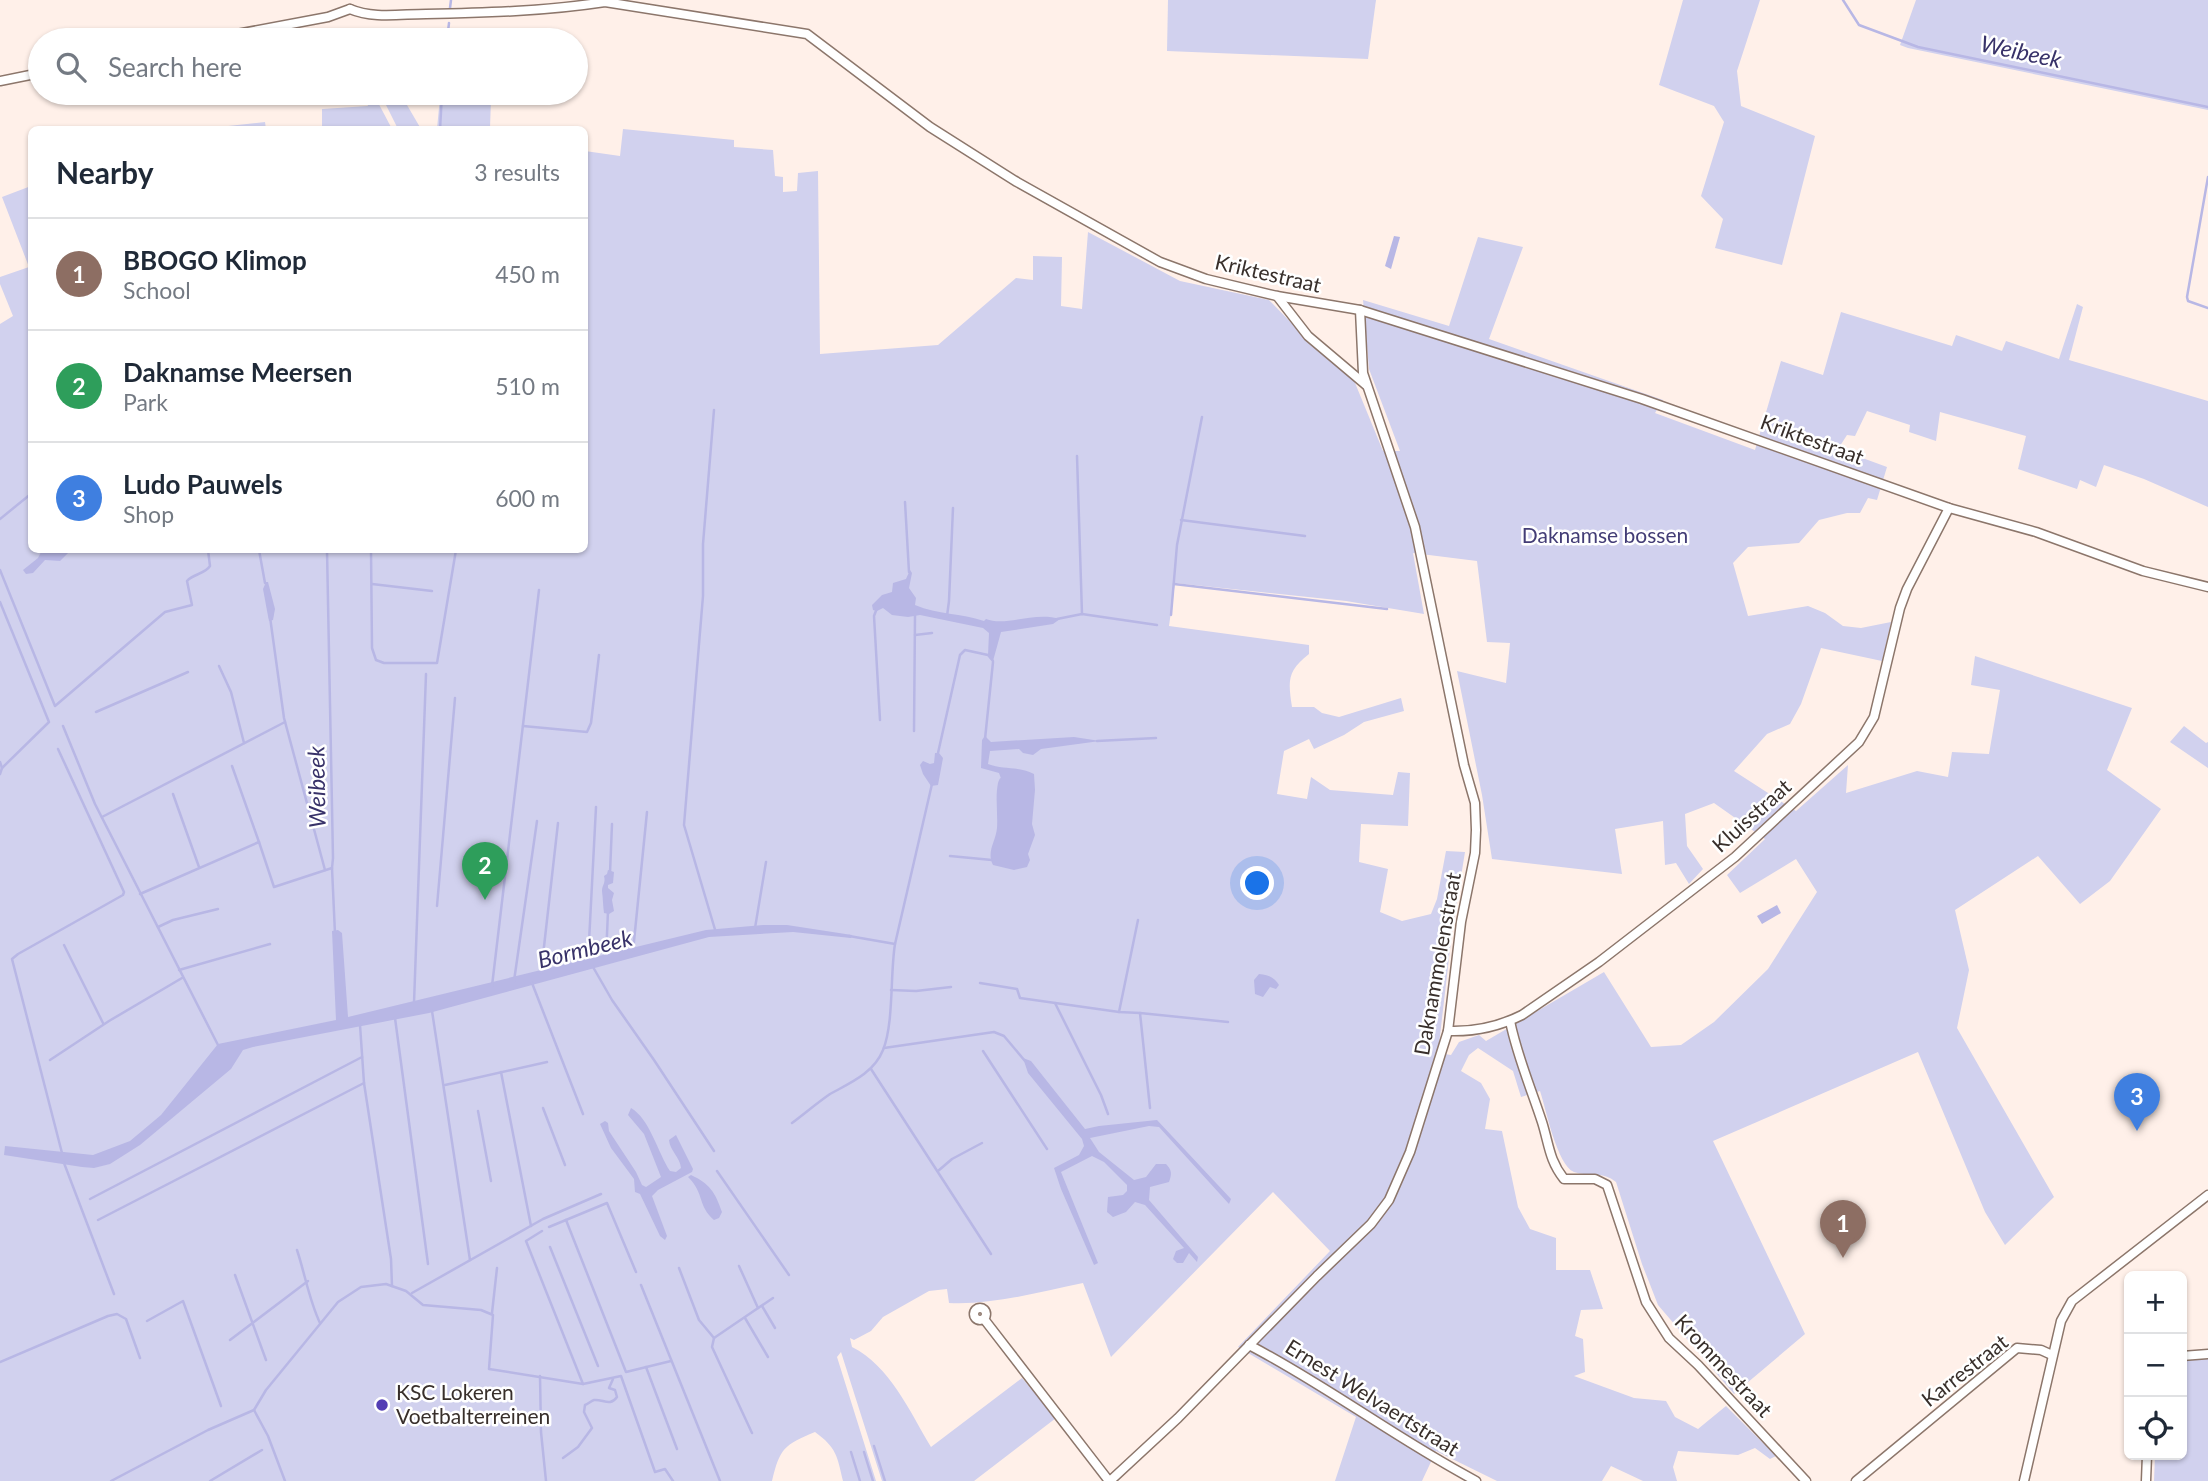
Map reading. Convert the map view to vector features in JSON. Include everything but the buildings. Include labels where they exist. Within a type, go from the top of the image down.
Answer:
[{"type":"street","points":[[269,28],[328,17],[350,9],[353,0]]},
{"type":"street","name":"Kriktestraat","points":[[350,9],[370,15],[449,13],[561,7],[598,1],[807,34],[930,127],[1017,182],[1160,261],[1206,279],[1277,296],[1360,310],[1642,399],[1949,508],[2036,532],[2143,571],[2208,587]]},
{"type":"street","points":[[0,81],[28,75]]},
{"type":"street","points":[[1277,296],[1308,336],[1367,385]]},
{"type":"street","name":"Daknammolenstraat","points":[[984,1319],[1110,1481],[1178,1418],[1371,1224],[1389,1200],[1410,1152],[1448,1031],[1463,910],[1475,853],[1475,803],[1438,645],[1415,527],[1363,373],[1360,310]]},
{"type":"street","name":"Kluisstraat","points":[[1448,1031],[1488,1028],[1510,1021],[1599,962],[1735,857],[1859,742],[1874,717],[1907,589],[1949,508]]},
{"type":"street","name":"Krommestraat","points":[[1510,1021],[1516,1050],[1554,1166],[1564,1179],[1595,1179],[1607,1185],[1646,1302],[1669,1338],[1698,1365],[1806,1481]]},
{"type":"street","points":[[2024,1481],[2061,1321],[2072,1301],[2208,1195]]},
{"type":"street","name":"Ernest Welvaertstraat","points":[[1249,1345],[1288,1365],[1476,1481]]},
{"type":"street","name":"Karrestraat","points":[[1856,1481],[2017,1348],[2041,1350],[2052,1355]]},
{"type":"street","points":[[2187,1356],[2208,1354]]},
{"type":"street","points":[[2146,1481],[2147,1460]]},
{"type":"green space","points":[[1168,0],[1376,0],[1368,59],[1167,51]]},
{"type":"green space","points":[[1683,0],[1760,0],[1737,71],[1741,106],[1815,136],[1782,265],[1715,248],[1723,219],[1701,196],[1724,122],[1714,106],[1659,85]]},
{"type":"green space","points":[[1916,0],[2208,0],[2208,110],[1900,45]]},
{"type":"green space","points":[[379,105],[390,126],[322,126],[322,109]]},
{"type":"green space","points":[[386,105],[407,105],[419,126],[396,126]]},
{"type":"green space","points":[[439,105],[491,105],[490,126],[437,126]]},
{"type":"green space","points":[[265,122],[266,126],[228,126]]},
{"type":"green space","name":"Daknamse bossen","points":[[623,129],[734,140],[734,147],[773,150],[775,176],[783,177],[783,192],[797,191],[798,173],[818,171],[820,354],[938,345],[1016,278],[1033,280],[1033,256],[1062,257],[1061,306],[1082,309],[1088,232],[1180,281],[1269,300],[1305,337],[1353,378],[1383,451],[1400,451],[1369,369],[1363,300],[1449,326],[1478,237],[1523,247],[1489,339],[1663,400],[1655,413],[1755,450],[1781,361],[1823,375],[1841,312],[1952,346],[1956,335],[2002,351],[2006,341],[2059,359],[2077,304],[2083,307],[2069,360],[2208,401],[2208,507],[2104,465],[2096,487],[2080,480],[2077,489],[2018,469],[2026,436],[1940,412],[1936,441],[1909,432],[1910,425],[1867,411],[1855,436],[1847,435],[1838,449],[1887,467],[1877,500],[1868,498],[1860,513],[1847,513],[1819,520],[1799,543],[1748,547],[1733,563],[1748,616],[1808,606],[1825,613],[1843,626],[1861,628],[1891,622],[1882,661],[1821,648],[1801,704],[1790,724],[1767,734],[1734,771],[1796,811],[1848,765],[1846,793],[1917,771],[1948,777],[1952,752],[1989,754],[2000,690],[1971,685],[1975,656],[2132,708],[2107,770],[2161,809],[2110,881],[2080,904],[2038,856],[1955,910],[1969,970],[1957,1028],[2054,1197],[2005,1245],[1985,1212],[1918,1052],[1713,1141],[1805,1334],[1734,1394],[1658,1305],[1616,1182],[1606,1176],[1574,1172],[1568,1167],[1557,1148],[1540,1091],[1521,1097],[1513,1071],[1478,1048],[1469,1055],[1461,1071],[1481,1083],[1490,1099],[1485,1129],[1502,1131],[1518,1207],[1530,1229],[1556,1238],[1556,1270],[1590,1270],[1603,1309],[1581,1310],[1575,1336],[1583,1339],[1585,1372],[1574,1376],[1634,1398],[1666,1401],[1675,1417],[1698,1429],[1726,1406],[1776,1456],[1770,1459],[1755,1448],[1738,1455],[1678,1451],[1673,1467],[1677,1481],[1643,1481],[1611,1466],[1602,1481],[1497,1481],[1436,1451],[1422,1481],[1335,1481],[1356,1417],[1238,1347],[1330,1251],[1273,1192],[1111,1357],[1083,1283],[1016,1297],[966,1303],[949,1303],[947,1289],[929,1291],[883,1317],[871,1331],[854,1340],[850,1338],[852,1347],[877,1366],[898,1391],[931,1447],[1022,1378],[1056,1418],[974,1481],[882,1481],[841,1352],[837,1357],[876,1481],[843,1481],[835,1453],[815,1432],[785,1449],[772,1481],[0,1481],[0,324],[13,316],[0,284],[0,277],[28,267],[28,553],[588,553],[588,151],[620,156]],"holes":[[[1413,553],[1477,561],[1487,642],[1510,643],[1506,683],[1457,671],[1492,859],[1622,874],[1615,829],[1663,821],[1665,865],[1676,863],[1689,884],[1703,869],[1687,846],[1685,814],[1714,803],[1765,839],[1727,875],[1740,893],[1796,859],[1817,892],[1768,969],[1714,1022],[1681,1045],[1651,1047],[1604,972],[1486,1041],[1479,1035],[1459,1042],[1451,1055],[1438,1053],[1452,932],[1465,852],[1446,851],[1437,899],[1431,914],[1402,921],[1380,912],[1388,869],[1359,862],[1361,824],[1408,826],[1410,773],[1398,772],[1393,795],[1330,790],[1311,777],[1307,799],[1277,794],[1284,751],[1309,739],[1314,749],[1364,722],[1404,711],[1401,698],[1339,717],[1322,713],[1314,707],[1292,707],[1291,677],[1296,666],[1309,654],[1309,645],[1169,626],[1175,583],[1346,601],[1424,614]]]},
{"type":"green space","points":[[28,187],[28,264],[2,197]]},
{"type":"green space","points":[[2184,726],[2208,742],[2208,768],[2170,742]]},
{"type":"green space","points":[[2187,1359],[2208,1359],[2208,1481],[2154,1481],[2155,1460],[2187,1460]]},
{"type":"shaded area","points":[[1394,236],[1400,237],[1391,269],[1385,266]]},
{"type":"shaded area","points":[[40,553],[68,553],[60,561],[45,560],[33,573],[26,574],[23,570]]},
{"type":"shaded area","points":[[910,570],[912,573],[909,588],[916,598],[915,605],[924,608],[984,621],[1040,617],[1060,619],[1053,624],[1001,632],[993,661],[988,655],[989,633],[983,628],[920,615],[892,615],[883,608],[873,610],[872,605],[882,595],[892,592],[893,583],[906,579]]},
{"type":"shaded area","points":[[266,582],[275,609],[273,620],[269,621],[263,589]]},
{"type":"shaded area","points":[[985,736],[991,742],[1074,737],[1100,741],[1041,749],[1033,755],[1023,753],[1019,749],[990,751],[988,764],[1034,774],[1032,824],[1035,835],[1028,854],[1030,860],[1027,867],[1014,870],[993,865],[991,860],[997,828],[997,789],[1001,778],[999,773],[981,768],[982,740]]},
{"type":"shaded area","points":[[935,753],[939,753],[943,758],[938,785],[931,786],[920,765],[923,761],[934,763]]},
{"type":"shaded area","points":[[608,870],[614,872],[613,883],[608,885],[608,888],[614,893],[614,911],[609,914],[604,913],[602,891],[604,876]]},
{"type":"shaded area","points":[[1777,905],[1781,913],[1762,924],[1757,916]]},
{"type":"shaded area","points":[[787,925],[852,935],[851,938],[793,932],[709,937],[429,1013],[253,1047],[243,1050],[231,1069],[140,1145],[110,1164],[94,1168],[82,1167],[4,1155],[5,1146],[93,1155],[130,1141],[161,1115],[218,1044],[336,1020],[332,931],[338,930],[342,933],[348,1017],[706,930]]},
{"type":"shaded area","points":[[1259,974],[1271,977],[1279,985],[1276,989],[1270,987],[1263,997],[1255,994],[1254,980]]},
{"type":"shaded area","points":[[1023,1058],[1031,1061],[1085,1129],[1157,1120],[1231,1199],[1229,1204],[1159,1127],[1149,1126],[1090,1138],[1099,1152],[1134,1180],[1146,1177],[1156,1164],[1168,1166],[1171,1172],[1169,1182],[1150,1187],[1149,1200],[1198,1257],[1197,1262],[1189,1253],[1183,1263],[1177,1263],[1173,1259],[1176,1251],[1184,1248],[1145,1205],[1135,1202],[1126,1212],[1113,1217],[1107,1212],[1108,1197],[1123,1195],[1127,1191],[1127,1185],[1104,1162],[1092,1156],[1061,1172],[1098,1263],[1094,1265],[1054,1168],[1079,1155],[1084,1146],[1082,1139],[1028,1073]]},
{"type":"shaded area","points":[[631,1108],[649,1128],[670,1171],[676,1172],[681,1168],[669,1140],[676,1135],[693,1169],[652,1196],[667,1236],[665,1240],[660,1236],[640,1194],[635,1192],[634,1179],[611,1148],[600,1124],[605,1121],[608,1123],[609,1131],[642,1185],[646,1187],[661,1177],[644,1134],[628,1115]]},
{"type":"shaded area","points":[[691,1175],[707,1185],[714,1194],[722,1212],[719,1218],[714,1220],[705,1209],[697,1189],[688,1177]]},
{"type":"waterway","name":"Weibeek","points":[[450,8],[451,0]]},
{"type":"waterway","name":"Weibeek","points":[[1843,0],[1859,25],[1918,47],[2208,107]]},
{"type":"waterway","name":"Weibeek","points":[[448,28],[449,23]]},
{"type":"waterway","name":"Weibeek","points":[[440,126],[441,105]]},
{"type":"waterway","name":"Weibeek","points":[[2208,177],[2187,297],[2188,301],[2208,308]]},
{"type":"waterway","points":[[714,410],[703,544],[703,596],[684,825],[716,933]]},
{"type":"waterway","points":[[1171,615],[1177,545],[1202,417]]},
{"type":"waterway","points":[[1077,456],[1082,614]]},
{"type":"waterway","points":[[0,519],[28,496]]},
{"type":"waterway","points":[[905,502],[909,572]]},
{"type":"waterway","points":[[947,616],[953,508]]},
{"type":"waterway","points":[[1181,520],[1305,536]]},
{"type":"waterway","points":[[0,570],[55,706],[165,612],[192,605],[187,581],[210,566],[208,553]]},
{"type":"waterway","points":[[260,553],[265,583]]},
{"type":"waterway","name":"Weibeek","points":[[327,553],[335,934]]},
{"type":"waterway","points":[[371,553],[372,648],[376,660],[384,663],[437,663],[455,553]]},
{"type":"waterway","points":[[372,584],[432,591]]},
{"type":"waterway","points":[[1174,584],[1387,609]]},
{"type":"waterway","points":[[492,986],[539,590]]},
{"type":"waterway","points":[[0,602],[49,722],[2,768]]},
{"type":"waterway","points":[[877,608],[874,616],[880,720]]},
{"type":"waterway","points":[[1057,619],[1082,614],[1157,625]]},
{"type":"waterway","points":[[914,731],[915,615]]},
{"type":"waterway","points":[[270,617],[284,718],[325,870]]},
{"type":"waterway","points":[[915,635],[932,633]]},
{"type":"waterway","name":"Bormbeek","points":[[938,753],[960,655],[965,650],[988,655],[993,661]]},
{"type":"waterway","points":[[523,726],[587,732],[591,723],[599,655]]},
{"type":"waterway","points":[[985,739],[993,662]]},
{"type":"waterway","points":[[219,666],[231,692],[244,743]]},
{"type":"waterway","points":[[96,712],[188,672]]},
{"type":"waterway","points":[[414,1003],[426,674]]},
{"type":"waterway","points":[[437,906],[455,698]]},
{"type":"waterway","points":[[102,817],[285,722]]},
{"type":"waterway","points":[[63,726],[95,804],[219,1047]]},
{"type":"waterway","points":[[1097,741],[1156,738]]},
{"type":"waterway","points":[[58,749],[124,892],[12,959],[62,1153]]},
{"type":"waterway","name":"Bormbeek","points":[[0,762],[0,774]]},
{"type":"waterway","points":[[232,766],[259,842]]},
{"type":"waterway","name":"Bormbeek","points":[[849,936],[895,944],[932,784]]},
{"type":"waterway","points":[[173,794],[199,867]]},
{"type":"waterway","points":[[588,961],[596,807]]},
{"type":"waterway","points":[[633,951],[647,812]]},
{"type":"waterway","points":[[514,981],[537,821]]},
{"type":"waterway","points":[[541,973],[558,823]]},
{"type":"waterway","points":[[610,873],[612,824]]},
{"type":"waterway","points":[[140,894],[259,842],[274,887],[332,868]]},
{"type":"waterway","points":[[950,856],[992,860]]},
{"type":"waterway","points":[[755,928],[766,862]]},
{"type":"waterway","points":[[158,927],[173,920],[218,909]]},
{"type":"waterway","points":[[606,957],[608,911]]},
{"type":"waterway","points":[[1138,920],[1119,1012],[1140,1013]]},
{"type":"waterway","points":[[179,970],[270,944]]},
{"type":"waterway","points":[[792,1123],[830,1094],[861,1076],[879,1058],[889,1026],[895,944]]},
{"type":"waterway","points":[[64,945],[103,1023]]},
{"type":"waterway","points":[[593,967],[612,1000],[714,1151]]},
{"type":"waterway","points":[[50,1060],[182,978]]},
{"type":"waterway","points":[[532,983],[583,1114]]},
{"type":"waterway","points":[[980,983],[1017,989],[1020,998],[1119,1012]]},
{"type":"waterway","points":[[891,990],[916,991],[951,987]]},
{"type":"waterway","points":[[1055,1003],[1108,1114]]},
{"type":"waterway","points":[[432,1011],[470,1260]]},
{"type":"waterway","points":[[1150,1108],[1140,1013],[1228,1022]]},
{"type":"waterway","points":[[395,1018],[428,1264]]},
{"type":"waterway","points":[[360,1025],[364,1083],[391,1259],[392,1286]]},
{"type":"waterway","points":[[884,1048],[994,1032],[1004,1036],[1025,1061]]},
{"type":"waterway","points":[[983,1051],[1047,1149]]},
{"type":"waterway","points":[[90,1199],[362,1057]]},
{"type":"waterway","points":[[445,1085],[547,1062]]},
{"type":"waterway","points":[[871,1069],[991,1254]]},
{"type":"waterway","points":[[501,1072],[531,1226]]},
{"type":"waterway","points":[[98,1220],[364,1083]]},
{"type":"waterway","points":[[543,1108],[565,1165]]},
{"type":"waterway","points":[[478,1111],[491,1181]]},
{"type":"waterway","points":[[938,1171],[952,1159],[982,1143]]},
{"type":"waterway","points":[[64,1163],[114,1294]]},
{"type":"waterway","points":[[717,1171],[789,1275]]},
{"type":"waterway","points":[[412,1293],[543,1219],[601,1194]]},
{"type":"waterway","points":[[549,1227],[607,1203],[636,1272]]},
{"type":"waterway","points":[[566,1220],[626,1372],[671,1361]]},
{"type":"waterway","points":[[542,1231],[526,1241],[583,1384]]},
{"type":"waterway","points":[[550,1247],[598,1366]]},
{"type":"waterway","points":[[297,1250],[320,1323]]},
{"type":"waterway","points":[[739,1266],[758,1308]]},
{"type":"waterway","points":[[492,1313],[497,1268]]},
{"type":"waterway","points":[[679,1268],[699,1320],[714,1338]]},
{"type":"waterway","points":[[235,1275],[266,1360]]},
{"type":"waterway","points":[[230,1340],[308,1281]]},
{"type":"waterway","points":[[285,1481],[268,1436],[254,1410],[266,1390],[338,1302],[361,1287],[386,1284],[406,1291],[423,1305],[481,1310],[493,1315],[489,1369],[583,1384],[621,1376],[655,1472],[665,1469],[673,1481]]},
{"type":"waterway","points":[[641,1285],[720,1481]]},
{"type":"waterway","points":[[752,1433],[712,1347],[714,1338],[773,1298]]},
{"type":"waterway","points":[[147,1321],[183,1301],[221,1406]]},
{"type":"waterway","points":[[762,1306],[775,1328]]},
{"type":"waterway","points":[[0,1362],[117,1314],[126,1319],[140,1358]]},
{"type":"waterway","points":[[745,1318],[768,1357]]},
{"type":"waterway","points":[[646,1367],[677,1449]]},
{"type":"waterway","points":[[540,1376],[541,1432],[546,1481]]},
{"type":"waterway","points":[[563,1458],[578,1447],[592,1428],[584,1412],[585,1405],[594,1400],[612,1402],[617,1397],[615,1390],[609,1388],[613,1379]]},
{"type":"waterway","points":[[111,1481],[208,1430],[254,1410]]},
{"type":"waterway","points":[[874,1446],[885,1481]]},
{"type":"waterway","points":[[210,1481],[262,1450]]},
{"type":"waterway","points":[[851,1452],[860,1481]]},
{"type":"waterway","points":[[864,1452],[873,1481]]},
{"type":"place","name":"Daknamse Meersen","points":[[485,900]]},
{"type":"place","name":"Ludo Pauwels","points":[[2137,1131]]},
{"type":"place","name":"BBOGO Klimop","points":[[1843,1258]]},
{"type":"place","name":"KSC Lokeren Voetbalterreinen","points":[[382,1405]]}]
